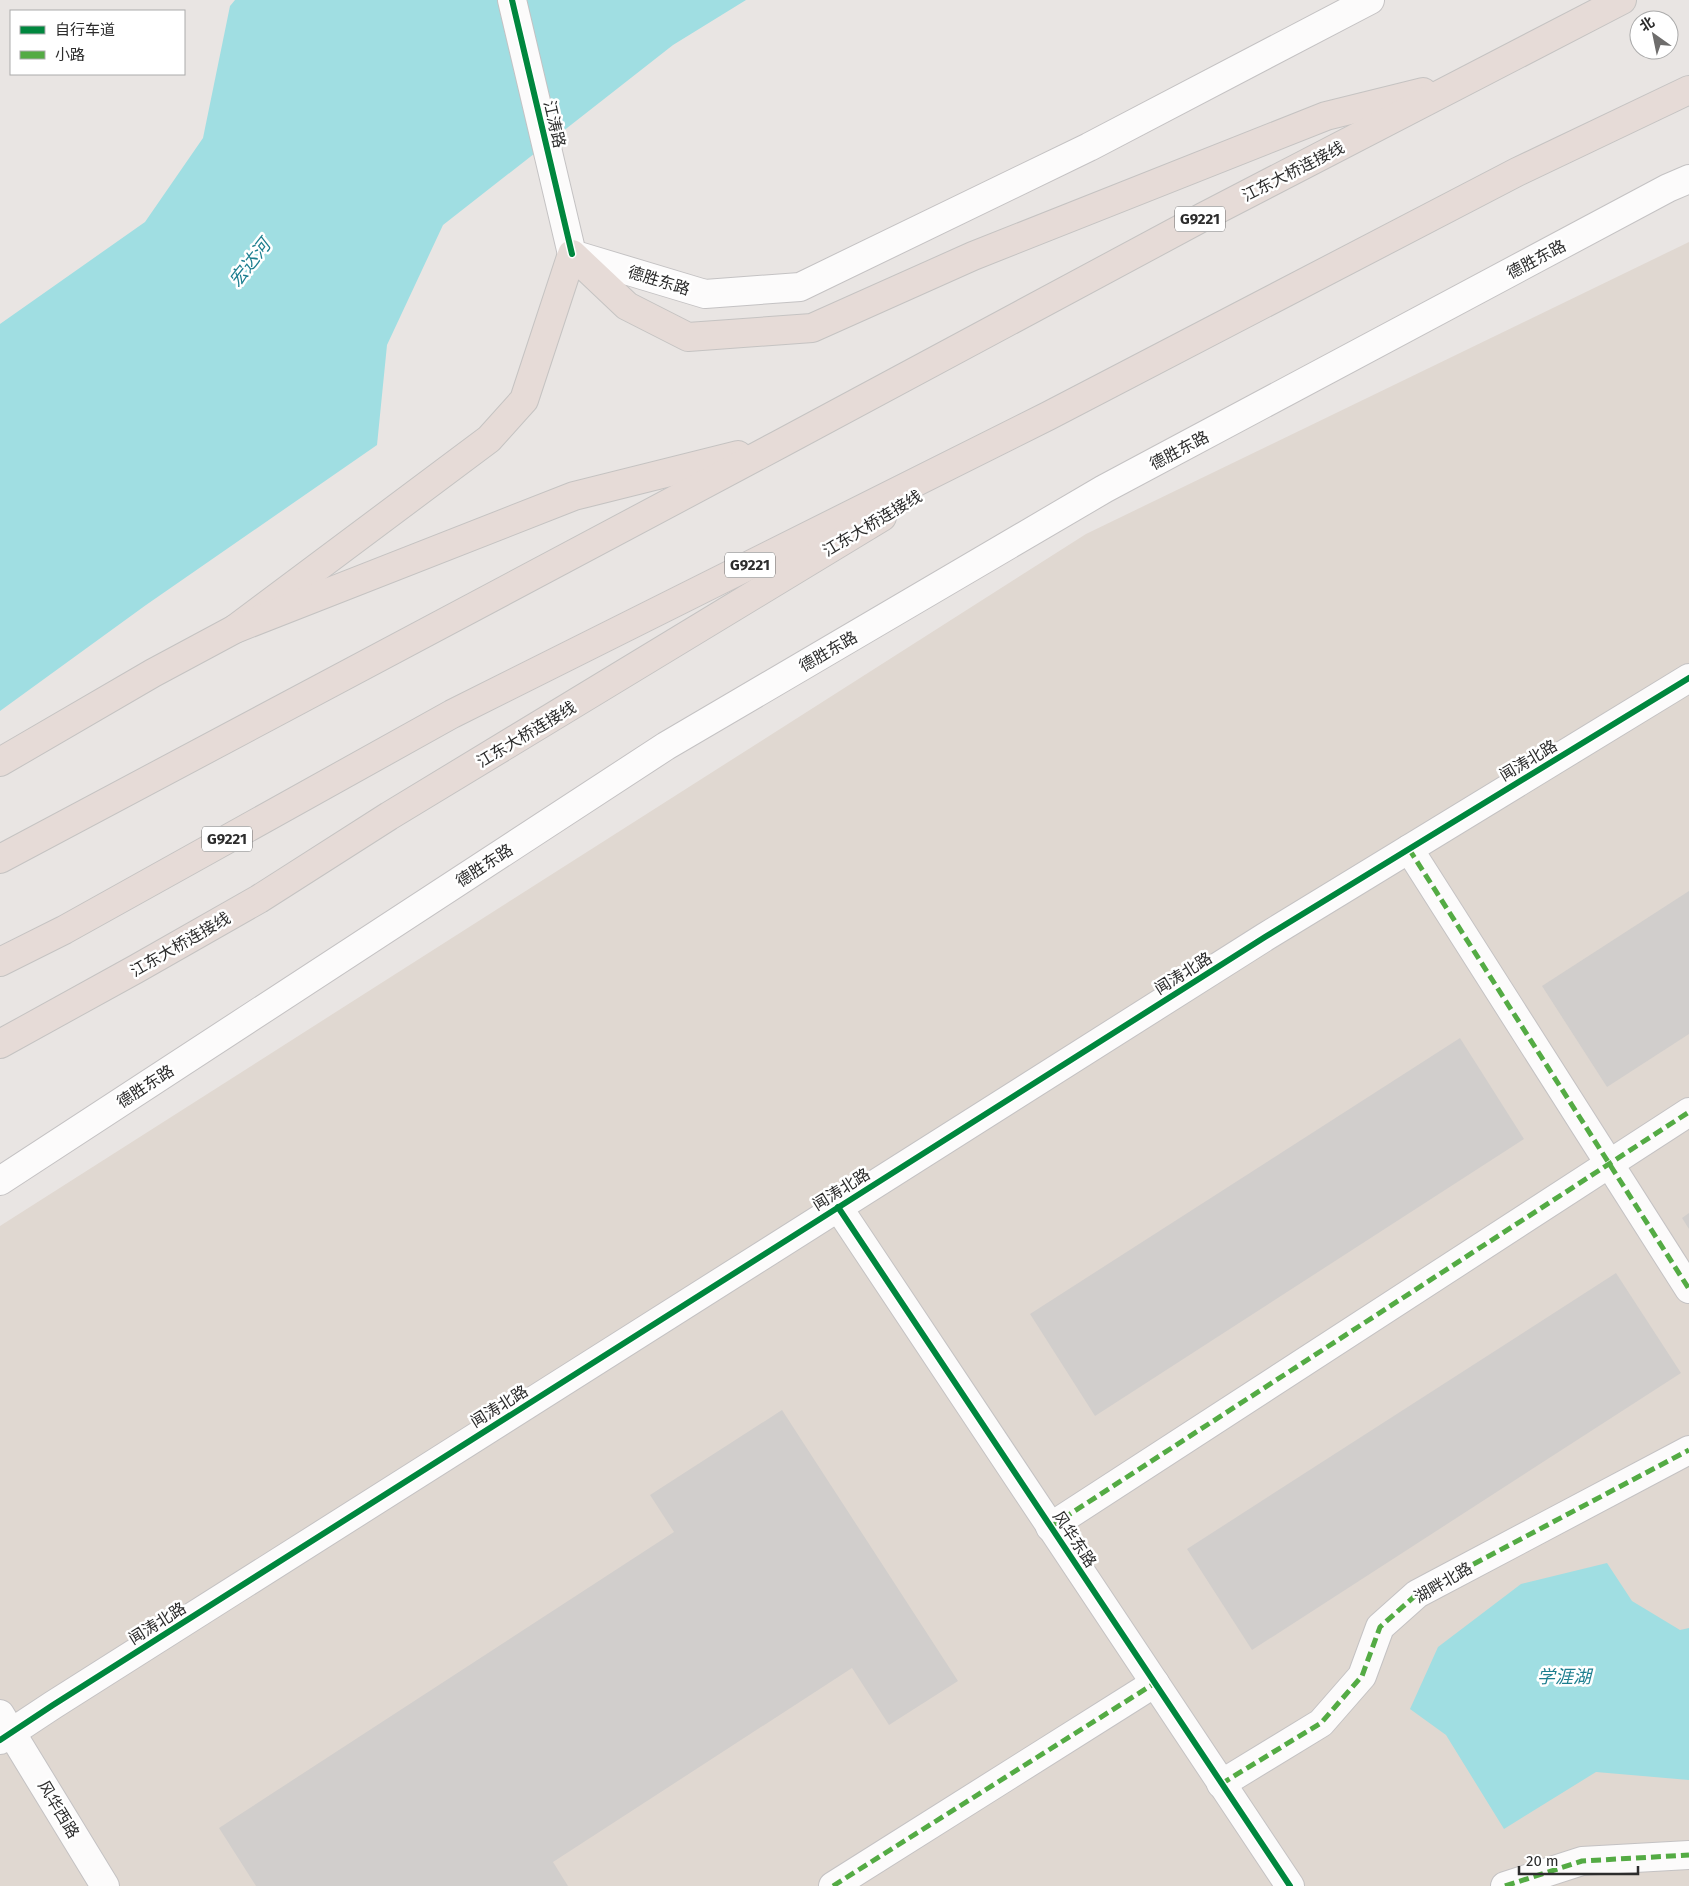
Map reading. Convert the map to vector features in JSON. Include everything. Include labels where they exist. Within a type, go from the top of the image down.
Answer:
[{"type":"highway","name":"江东大桥连接线","points":[[0,859],[1203,217],[1622,0]]},
{"type":"highway","points":[[235,630],[489,439],[524,400],[572,254],[627,306],[688,337],[812,328],[974,256],[1326,116],[1467,81]]},
{"type":"highway","name":"江东大桥连接线","points":[[0,962],[64,930],[452,714],[1048,416],[1517,172],[1689,90]]},
{"type":"highway","name":"江东大桥连接线","points":[[0,1044],[136,970],[259,899],[389,816],[1048,416]]},
{"type":"highway","name":"江东大桥连接线","points":[[0,762],[153,672],[235,630],[574,496],[780,444]]},
{"type":"street","name":"江涛路","points":[[512,0],[572,254]]},
{"type":"street","name":"德胜东路","points":[[572,254],[705,294],[800,287],[1089,148],[1370,0]]},
{"type":"street","name":"德胜东路","points":[[0,1181],[666,746],[1104,489],[1689,179]]},
{"type":"street","name":"闻涛北路","points":[[4,1729],[838,1207],[1264,937],[1689,678]]},
{"type":"street","points":[[1409,849],[1689,1289]]},
{"type":"street","points":[[1050,1527],[1689,1112]]},
{"type":"street","name":"风华东路","points":[[838,1207],[1290,1886]]},
{"type":"street","name":"湖畔北路","points":[[1222,1784],[1321,1723],[1362,1676],[1380,1627],[1417,1594],[1689,1450]]},
{"type":"street","points":[[833,1886],[1155,1683]]},
{"type":"street","name":"风华西路","points":[[4,1729],[105,1886]]},
{"type":"street","points":[[1505,1886],[1582,1861],[1689,1855]]},
{"type":"shaded area","points":[[1689,242],[1689,1886],[0,1886],[0,1226],[1086,534]]},
{"type":"water","name":"宏达河","points":[[235,0],[746,0],[673,45],[443,225],[387,345],[377,445],[146,605],[0,711],[0,324],[145,222],[203,138],[230,6]]},
{"type":"water","name":"学涯湖","points":[[1607,1563],[1632,1601],[1680,1630],[1689,1628],[1689,1780],[1596,1772],[1504,1829],[1446,1735],[1410,1709],[1438,1647],[1521,1584]]},
{"type":"building","points":[[1689,891],[1689,1034],[1607,1087],[1542,986]]},
{"type":"building","points":[[1460,1038],[1524,1139],[1095,1416],[1030,1314]]},
{"type":"building","points":[[1689,1213],[1689,1229],[1682,1218]]},
{"type":"building","points":[[1616,1273],[1681,1373],[1252,1650],[1187,1549]]},
{"type":"building","points":[[782,1410],[958,1681],[889,1725],[852,1668],[553,1862],[568,1886],[256,1886],[219,1828],[674,1532],[650,1495]]},
{"type":"marked path","points":[[1409,849],[1689,1289]]},
{"type":"marked path","points":[[1050,1527],[1689,1112]]},
{"type":"marked path","points":[[1221,1784],[1321,1723],[1362,1676],[1380,1627],[1417,1594],[1689,1450]]},
{"type":"marked path","points":[[833,1886],[1155,1683]]},
{"type":"marked path","points":[[1505,1886],[1582,1861],[1689,1855]]},
{"type":"cycle path","points":[[512,0],[572,254]]},
{"type":"cycle path","points":[[0,1740],[1265,937],[1689,678]]},
{"type":"cycle path","points":[[838,1207],[1290,1886]]}]
